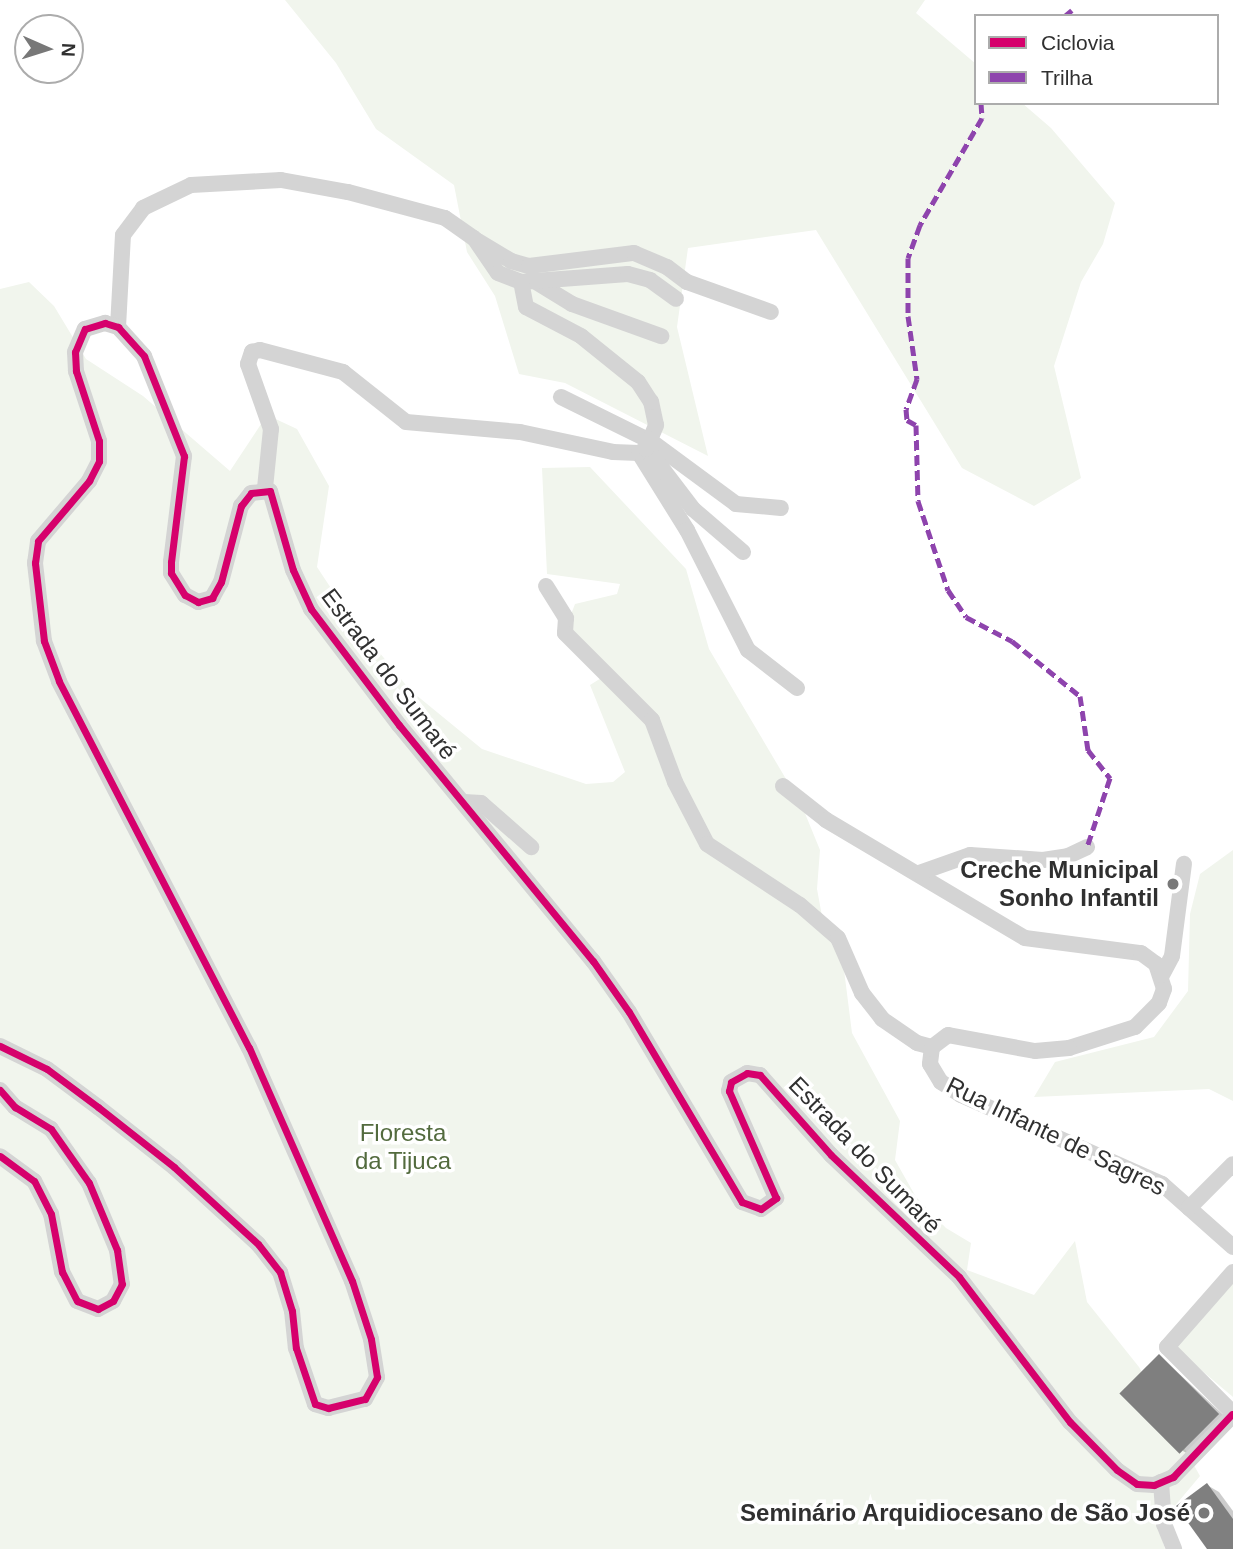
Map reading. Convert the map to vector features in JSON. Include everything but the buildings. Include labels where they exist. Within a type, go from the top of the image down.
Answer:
[{"type":"street","points":[[118,327],[123,235],[143,208],[191,185],[281,180],[340,191],[444,218],[511,261],[529,266],[634,253],[667,267],[687,282],[771,312]]},
{"type":"street","points":[[476,240],[498,273],[529,282],[572,304],[661,336]]},
{"type":"street","points":[[634,253],[651,263],[650,279]]},
{"type":"street","points":[[529,282],[604,274],[650,279],[676,299]]},
{"type":"street","points":[[529,282],[526,307],[581,336],[638,382],[651,402],[656,425],[646,448]]},
{"type":"street","points":[[0,1046],[47,1069],[98,1107],[174,1167],[258,1244],[280,1272],[292,1311],[296,1348],[315,1404],[328,1408],[365,1399],[377,1377],[371,1339],[352,1281],[249,1048],[71,705],[44,640],[35,563],[38,541],[89,481],[99,461],[99,441],[76,371],[75,352],[85,329],[94,324],[118,327],[144,356],[157,382],[184,456],[172,573],[192,601],[212,598],[221,582],[241,506],[251,493],[265,488],[271,429],[248,364],[252,352],[260,349],[343,372],[406,422],[520,432],[591,449],[646,448]]},
{"type":"street","points":[[561,397],[736,504],[781,508]]},
{"type":"street","points":[[646,448],[693,509],[743,552]]},
{"type":"street","points":[[646,448],[748,650],[797,688]]},
{"type":"street","name":"Estrada do Sumaré","points":[[265,488],[274,496],[293,570],[311,609],[399,725],[464,802],[629,1012],[742,1202],[761,1209],[776,1198],[729,1091],[731,1082],[747,1073],[760,1075],[831,1155],[959,1277],[1070,1422],[1117,1470],[1137,1484],[1161,1482]]},
{"type":"street","points":[[546,586],[566,618],[565,633],[652,720],[675,782],[707,844],[800,905],[838,938],[862,993],[882,1019],[917,1042],[932,1047]]},
{"type":"street","points":[[783,786],[826,820],[919,873],[990,918],[1041,942],[1141,953],[1163,975]]},
{"type":"street","points":[[464,802],[481,803],[531,847]]},
{"type":"street","points":[[919,873],[970,855],[1043,860],[1068,856],[1087,847]]},
{"type":"street","name":"Rua Infante de Sagres","points":[[1184,863],[1172,956],[1163,975],[1164,989],[1149,1016],[1104,1038],[1035,1051],[966,1035],[948,1035],[932,1047],[929,1064],[947,1086],[1072,1147],[1140,1172],[1189,1208],[1233,1247]]},
{"type":"street","points":[[0,1090],[15,1107],[51,1129],[89,1183],[117,1250],[122,1284],[113,1301],[98,1309],[77,1301],[62,1272],[51,1214],[34,1181],[0,1156]]},
{"type":"street","points":[[1189,1208],[1233,1164]]},
{"type":"street","points":[[1174,1549],[1164,1524],[1161,1482],[1173,1477],[1233,1414],[1167,1347],[1233,1272]]},
{"type":"green space","points":[[285,0],[925,0],[916,13],[974,62],[974,105],[1024,105],[1051,128],[1115,203],[1103,244],[1081,282],[1054,366],[1081,478],[1034,506],[962,468],[816,230],[688,248],[677,327],[708,456],[565,383],[519,374],[495,296],[467,252],[454,185],[376,129],[336,63]]},
{"type":"green space","name":"Floresta da Tijuca","points":[[29,282],[54,306],[86,359],[143,396],[230,471],[267,415],[297,429],[329,486],[317,567],[348,614],[410,690],[482,749],[586,784],[613,782],[625,772],[590,685],[606,675],[565,630],[575,604],[617,594],[620,584],[547,574],[542,468],[590,467],[686,569],[709,649],[802,806],[820,850],[817,889],[824,927],[842,954],[852,1033],[900,1121],[895,1160],[916,1197],[946,1228],[971,1243],[967,1270],[1034,1295],[1075,1241],[1087,1302],[1139,1367],[1200,1476],[1158,1526],[1165,1549],[0,1549],[0,289]]},
{"type":"green space","points":[[1233,850],[1233,1101],[1209,1089],[1034,1097],[1055,1062],[1154,1037],[1188,991],[1190,914],[1200,874]]},
{"type":"green space","points":[[1233,1278],[1233,1397],[1174,1347]]},
{"type":"marked path","points":[[1067,14],[1072,10]]},
{"type":"marked path","points":[[981,105],[982,118],[920,225],[908,258],[908,316],[917,379],[906,409],[907,420],[916,425],[918,501],[948,590],[966,617],[1012,641],[1080,696],[1088,750],[1110,778],[1087,847]]},
{"type":"cycle path","points":[[0,1046],[47,1069],[98,1107],[174,1167],[258,1244],[280,1272],[292,1311],[296,1348],[315,1404],[328,1408],[365,1399],[377,1377],[371,1339],[352,1281],[249,1048],[59,681],[44,641],[35,563],[38,541],[89,481],[99,461],[99,441],[76,371],[75,352],[85,329],[105,323],[118,327],[144,356],[184,456],[171,573],[185,595],[198,602],[212,598],[221,582],[241,506],[251,493],[270,491],[293,570],[311,609],[399,725],[593,961],[629,1012],[742,1202],[761,1209],[776,1198],[729,1091],[731,1082],[747,1073],[760,1075],[831,1155],[959,1277],[1070,1422],[1117,1470],[1137,1484],[1154,1485],[1173,1477],[1232,1414]]},
{"type":"cycle path","points":[[0,1090],[15,1107],[51,1129],[89,1183],[117,1250],[122,1284],[113,1301],[98,1309],[77,1301],[62,1272],[51,1214],[34,1181],[0,1156]]},
{"type":"place","name":"Creche Municipal Sonho Infantil","points":[[1173,884]]},
{"type":"place","name":"Seminário Arquidiocesano de São José","points":[[1204,1513]]}]
